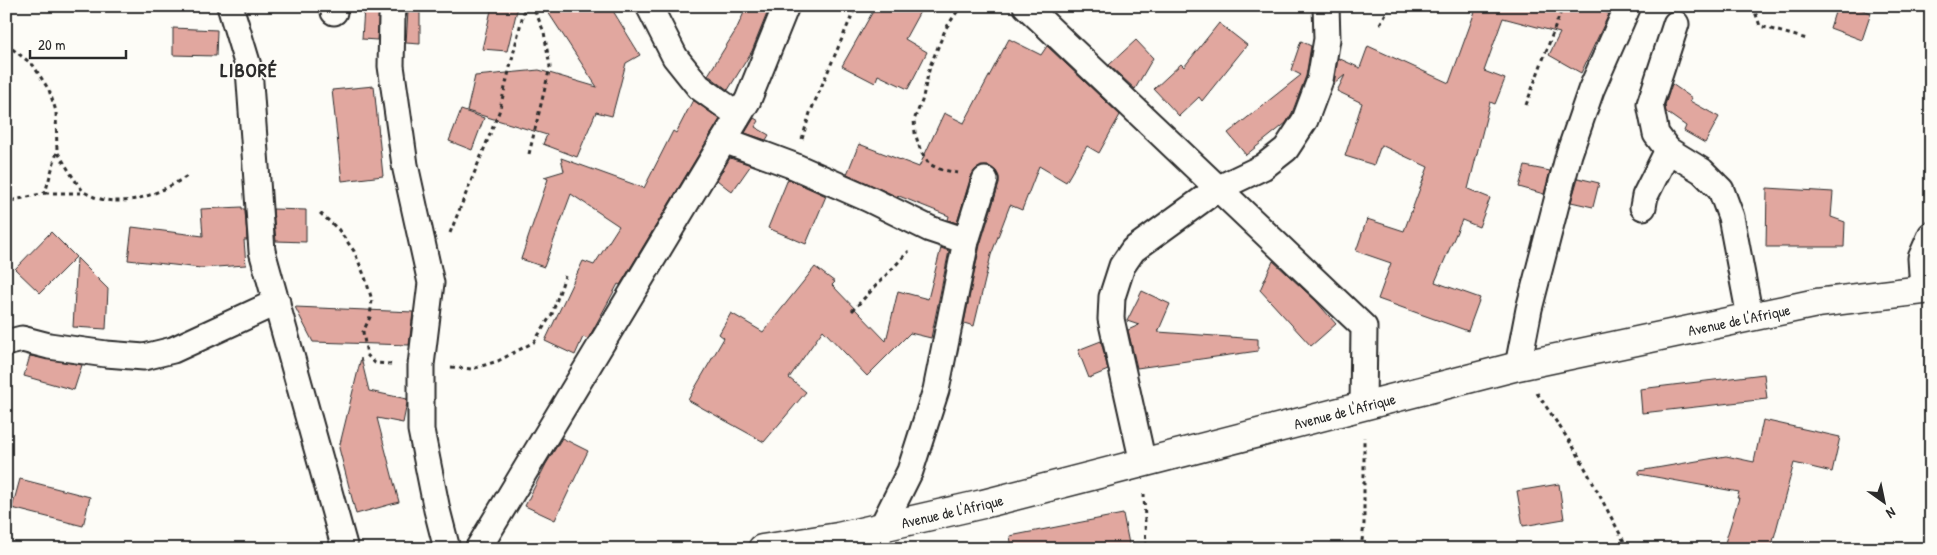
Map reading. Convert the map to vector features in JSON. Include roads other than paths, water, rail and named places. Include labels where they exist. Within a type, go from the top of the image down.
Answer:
[{"type":"main road","name":"Avenue de l'Afrique","points":[[762,549],[838,538],[878,538],[1144,463],[1518,366],[1817,303],[1927,290]]},
{"type":"street","points":[[230,6],[249,69],[262,251],[345,549]]},
{"type":"street","points":[[394,6],[391,66],[405,165],[431,283],[421,365],[421,430],[447,549]]},
{"type":"street","points":[[649,6],[675,57],[699,87],[738,115]]},
{"type":"street","points":[[478,549],[748,100],[786,6]]},
{"type":"street","points":[[1026,6],[1216,189],[1364,327],[1364,406]]},
{"type":"street","points":[[1144,463],[1111,319],[1112,297],[1122,266],[1133,250],[1216,189],[1264,167],[1286,149],[1305,120],[1320,80],[1327,39],[1326,6]]},
{"type":"street","points":[[1518,366],[1529,309],[1569,154],[1591,90],[1628,6]]},
{"type":"street","points":[[1676,24],[1650,104],[1656,134],[1668,150],[1702,171],[1721,190],[1731,217],[1750,317]]},
{"type":"street","points":[[724,140],[794,166],[930,228],[966,241]]},
{"type":"street","points":[[1644,207],[1644,196],[1668,150]]},
{"type":"street","points":[[878,538],[910,471],[936,390],[966,241],[985,180]]},
{"type":"street","points":[[1927,290],[1921,258],[1931,235]]},
{"type":"street","points":[[6,343],[22,339],[49,346],[144,357],[173,350],[276,302]]},
{"type":"district","name":"LIBORÉ","points":[[249,69]]}]
